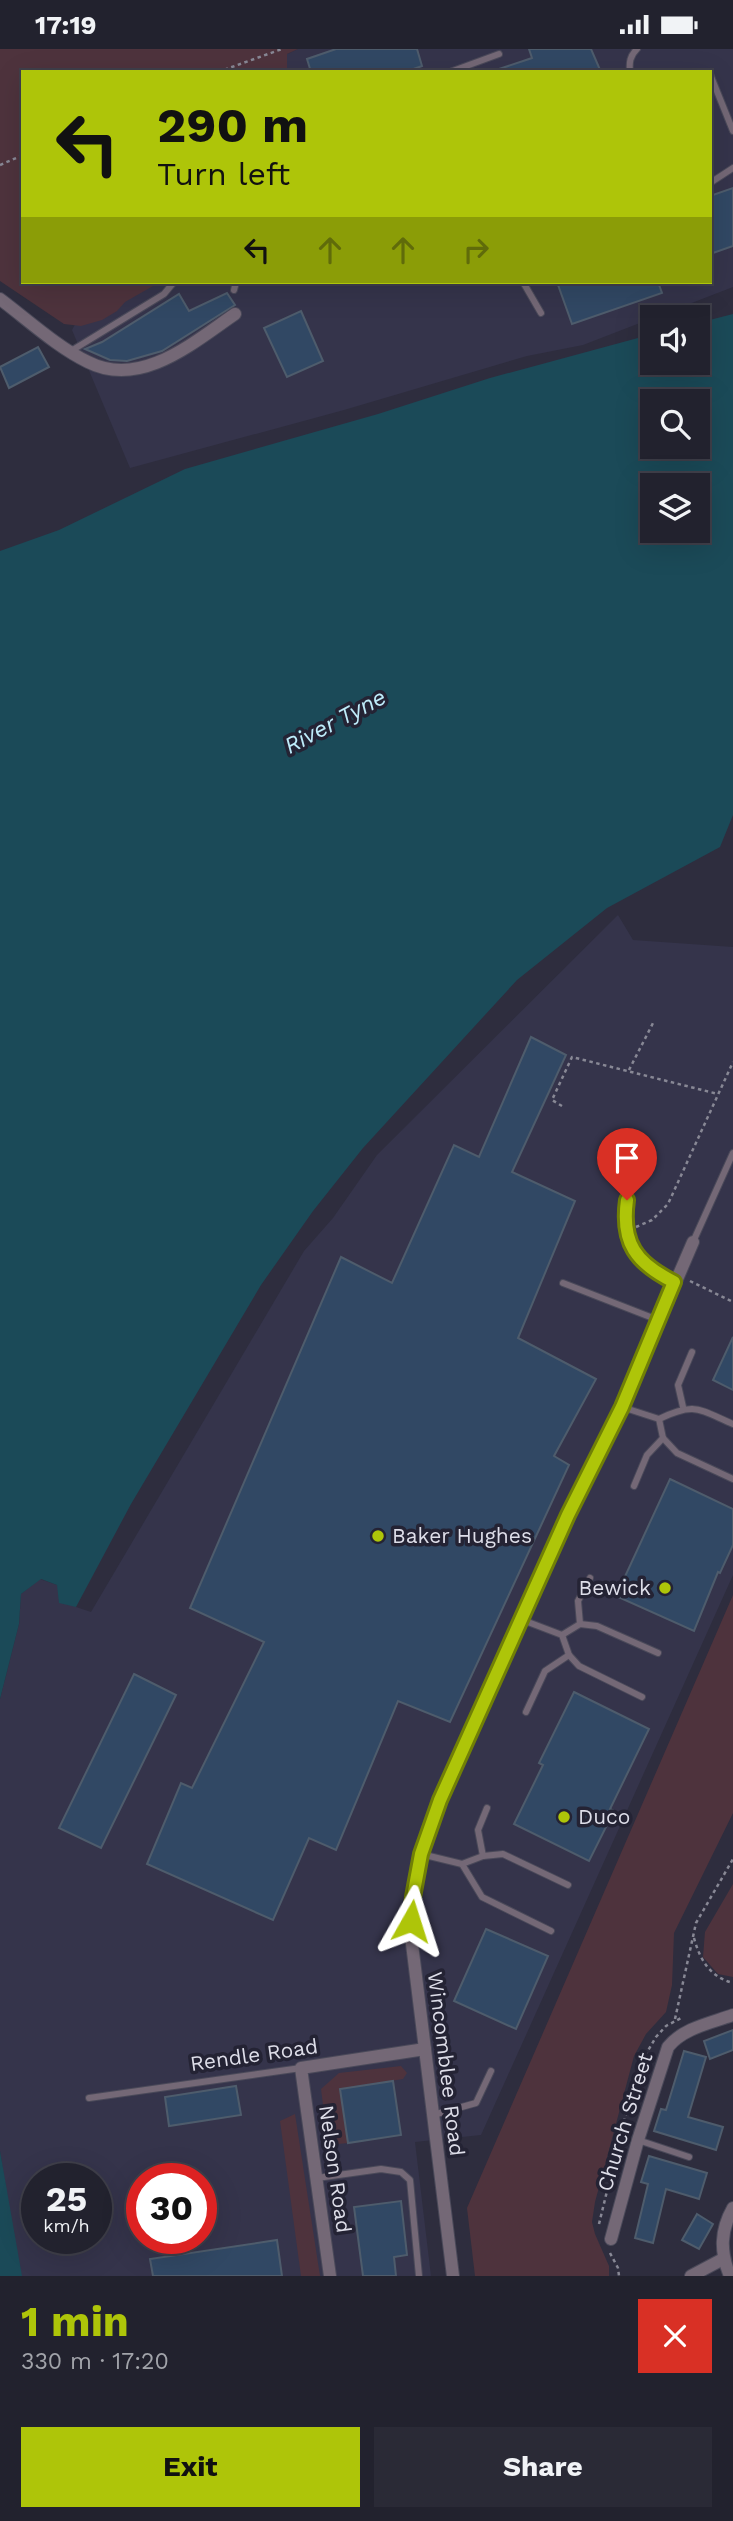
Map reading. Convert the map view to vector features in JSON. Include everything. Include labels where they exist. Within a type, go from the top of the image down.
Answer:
[{"type":"street","points":[[0,299],[71,351],[98,367],[132,370],[168,358],[235,314]]},
{"type":"street","name":"Wincomblee Road","points":[[453,2276],[412,1933],[413,1897],[421,1854],[440,1800],[520,1619],[622,1407],[693,1242]]},
{"type":"street","name":"Church Street","points":[[609,2244],[668,2047],[673,2040],[692,2030],[733,2015]]},
{"type":"street","name":"Rendle Road","points":[[301,2068],[425,2049]]},
{"type":"street","name":"Nelson Road","points":[[301,2068],[330,2276]]},
{"type":"street","points":[[730,2276],[723,2259],[724,2229],[733,2208]]},
{"type":"street","points":[[691,2276],[723,2259]]},
{"type":"lane","points":[[630,70],[632,54],[637,49]]},
{"type":"lane","points":[[455,70],[499,54]]},
{"type":"lane","points":[[712,77],[733,131]]},
{"type":"lane","points":[[712,182],[733,168]]},
{"type":"lane","points":[[71,351],[164,294],[172,284]]},
{"type":"lane","points":[[234,290],[236,284]]},
{"type":"lane","points":[[524,284],[541,313]]},
{"type":"lane","points":[[693,1242],[733,1153]]},
{"type":"lane","points":[[627,1200],[626,1229],[633,1249],[640,1260],[656,1273],[676,1278]]},
{"type":"lane","points":[[563,1283],[658,1320]]},
{"type":"lane","points":[[683,1408],[678,1385],[692,1352]]},
{"type":"lane","points":[[622,1407],[659,1419],[683,1408],[701,1410],[733,1425]]},
{"type":"lane","points":[[659,1419],[663,1437],[677,1453],[733,1479]]},
{"type":"lane","points":[[634,1486],[647,1455],[663,1437]]},
{"type":"lane","points":[[580,1624],[578,1601],[590,1578]]},
{"type":"lane","points":[[520,1619],[562,1635],[569,1655],[579,1665],[642,1697]]},
{"type":"lane","points":[[562,1635],[580,1624],[597,1626],[658,1653]]},
{"type":"lane","points":[[526,1711],[545,1671],[569,1655]]},
{"type":"lane","points":[[482,1856],[478,1830],[487,1808]]},
{"type":"lane","points":[[421,1854],[462,1864],[482,1856],[503,1854],[568,1885]]},
{"type":"lane","points":[[462,1864],[482,1897],[551,1931]]},
{"type":"lane","name":"Rendle Road","points":[[89,2098],[301,2068]]},
{"type":"lane","points":[[433,2115],[476,2103],[491,2071]]},
{"type":"lane","points":[[638,2140],[689,2157]]},
{"type":"lane","points":[[317,2178],[381,2169],[401,2172],[410,2181],[419,2276]]},
{"type":"path","points":[[224,70],[282,49]]},
{"type":"path","points":[[0,165],[21,156]]},
{"type":"path","points":[[628,1071],[653,1023]]},
{"type":"path","points":[[562,1106],[552,1100],[572,1057],[718,1094]]},
{"type":"path","points":[[626,1229],[646,1223],[663,1210],[733,1062]]},
{"type":"path","points":[[676,1278],[733,1302]]},
{"type":"path","points":[[675,2019],[696,1923],[733,1859]]},
{"type":"path","points":[[694,1938],[700,1957],[713,1973],[733,1983]]},
{"type":"path","points":[[609,2244],[619,2276]]},
{"type":"shaded area","points":[[0,49],[298,49],[287,54],[287,70],[21,70],[21,284],[156,284],[125,302],[117,311],[102,320],[81,326],[64,324],[0,281]]},
{"type":"shaded area","points":[[298,49],[733,49],[733,287],[686,305],[640,305],[640,323],[583,345],[527,356],[344,410],[130,468],[72,330],[97,284],[712,284],[712,70],[287,70],[287,54]]},
{"type":"shaded area","points":[[618,915],[633,940],[733,947],[733,1575],[481,2135],[415,2142],[431,2276],[19,2276],[0,2151],[0,1699],[19,1624],[21,1594],[40,1579],[57,1585],[76,1607],[91,1612],[304,1251],[333,1218],[377,1155]]},
{"type":"shaded area","points":[[733,1595],[733,1813],[674,1933],[672,1985],[666,2012],[646,2034],[634,2056],[592,2222],[609,2266],[609,2276],[475,2276],[467,2208]]},
{"type":"shaded area","points":[[733,1884],[733,1977],[718,1974],[703,1957],[705,1932]]},
{"type":"shaded area","points":[[401,2066],[407,2073],[403,2079],[340,2089],[348,2143],[328,2145],[321,2089],[339,2073]]},
{"type":"shaded area","points":[[295,2114],[320,2276],[301,2276],[280,2121]]},
{"type":"water","name":"River Tyne","points":[[733,314],[733,815],[720,847],[607,908],[517,980],[363,1148],[313,1211],[261,1285],[131,1504],[76,1607],[59,1603],[57,1585],[41,1579],[21,1594],[19,1624],[0,1699],[0,551],[59,530],[185,469],[378,414],[490,378],[640,338],[640,375],[710,375],[710,320]]},
{"type":"water","points":[[0,2151],[22,2276],[0,2276]]},
{"type":"building","points":[[336,49],[417,49],[422,66],[411,70],[310,70],[307,59]]},
{"type":"building","points":[[529,49],[591,49],[600,70],[499,70],[532,58]]},
{"type":"building","points":[[733,188],[733,246],[712,253],[712,195]]},
{"type":"building","points":[[558,284],[659,284],[662,293],[572,324]]},
{"type":"building","points":[[227,293],[235,305],[162,351],[127,361],[110,360],[85,349],[102,342],[179,294],[189,311]]},
{"type":"building","points":[[301,311],[323,361],[287,377],[264,328]]},
{"type":"building","points":[[38,347],[49,367],[9,388],[0,367]]},
{"type":"building","name":"Baker Hughes","points":[[531,1037],[566,1055],[512,1172],[575,1201],[518,1338],[596,1379],[554,1456],[569,1465],[450,1722],[398,1701],[336,1850],[309,1838],[273,1920],[147,1864],[181,1783],[192,1788],[264,1642],[190,1608],[341,1257],[392,1283],[454,1145],[479,1157]]},
{"type":"building","points":[[733,1337],[733,1390],[713,1380]]},
{"type":"building","points":[[670,1479],[733,1509],[733,1545],[720,1573],[718,1572],[694,1631],[616,1596]]},
{"type":"building","points":[[134,1674],[176,1695],[101,1848],[59,1828]]},
{"type":"building","points":[[574,1692],[649,1729],[610,1809],[614,1811],[589,1861],[514,1824],[543,1765],[539,1763]]},
{"type":"building","points":[[486,1929],[548,1956],[516,2029],[454,2001]]},
{"type":"building","points":[[733,2030],[733,2050],[710,2059],[704,2041]]},
{"type":"building","points":[[684,2051],[706,2057],[688,2117],[723,2127],[716,2150],[654,2131],[661,2109],[666,2110]]},
{"type":"building","points":[[393,2081],[401,2135],[348,2143],[340,2089]]},
{"type":"building","points":[[236,2086],[241,2115],[169,2126],[165,2097]]},
{"type":"building","points":[[649,2156],[707,2173],[699,2199],[666,2189],[653,2243],[635,2238],[648,2184],[641,2182]]},
{"type":"building","points":[[401,2201],[407,2255],[394,2257],[396,2276],[363,2276],[354,2207]]},
{"type":"building","points":[[697,2214],[713,2224],[699,2249],[682,2240]]},
{"type":"building","points":[[277,2240],[282,2276],[153,2276],[150,2259],[183,2254],[217,2254],[217,2249]]},
{"type":"place","name":"Baker Hughes","points":[[378,1536]]},
{"type":"place","name":"Bewick","points":[[665,1588]]},
{"type":"place","name":"Duco","points":[[564,1817]]},
{"type":"route","points":[[411,1921],[421,1854],[440,1800],[568,1515],[622,1407],[674,1282],[648,1267],[633,1249],[625,1222],[627,1200]]}]
